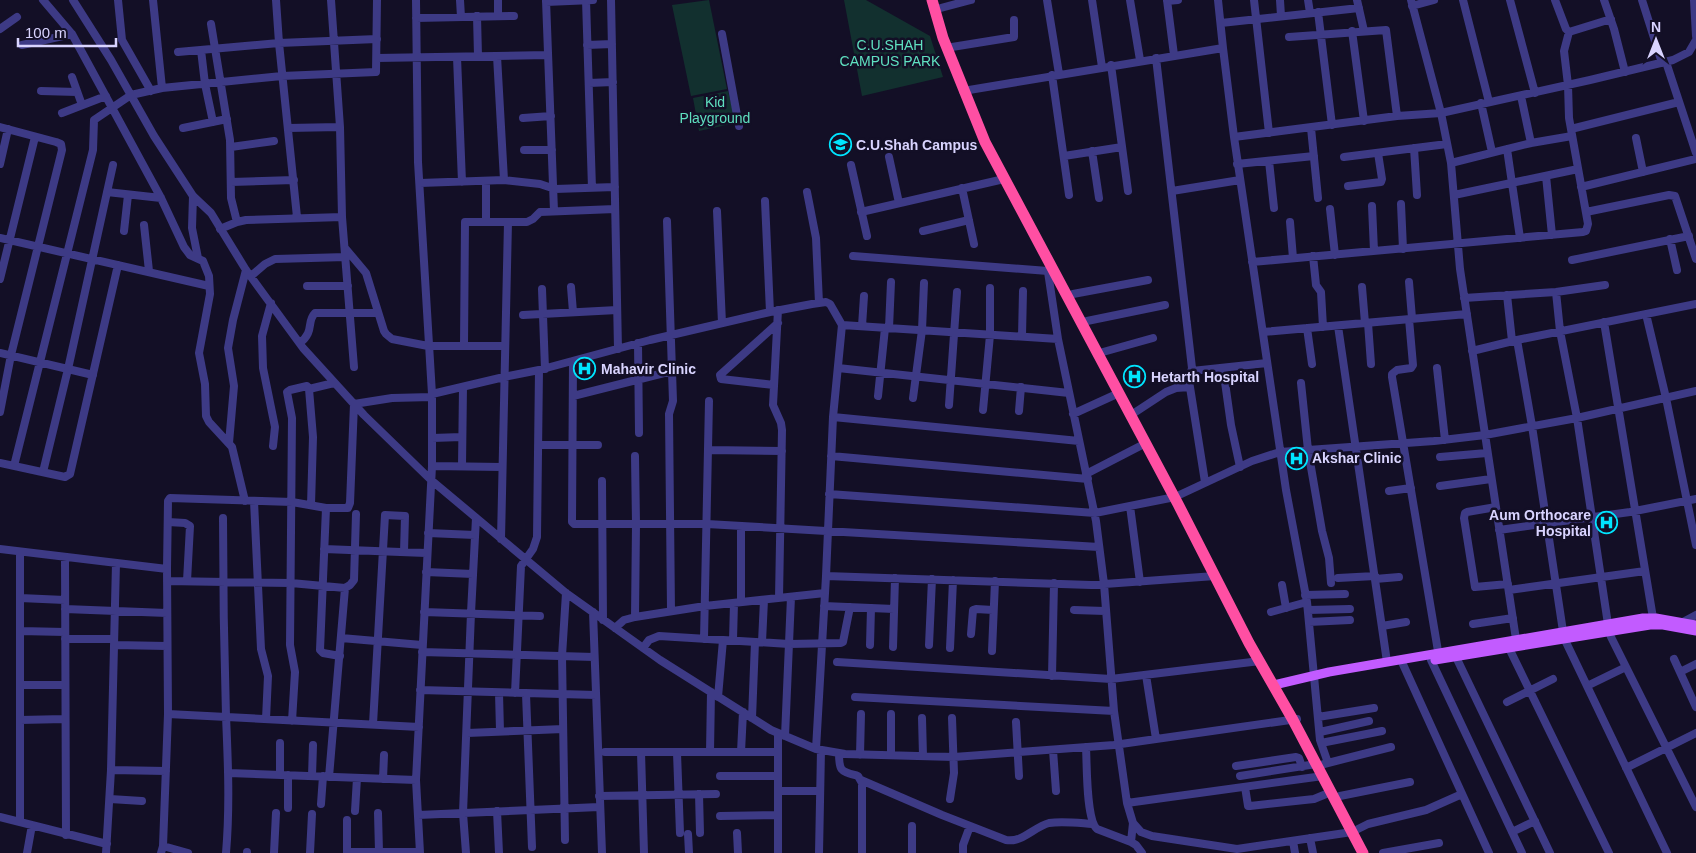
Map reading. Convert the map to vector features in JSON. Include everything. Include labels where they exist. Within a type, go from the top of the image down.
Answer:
[{"type":"highway","points":[[934,4],[952,47],[985,142],[1050,270],[1133,414],[1355,830],[1370,853]]},
{"type":"highway","points":[[934,4],[940,32],[966,90],[1103,352],[1146,443],[1177,496],[1215,576],[1260,661],[1277,684]]},
{"type":"highway","points":[[1355,830],[1363,853]]},
{"type":"main road","points":[[1437,658],[1652,618],[1696,625]]},
{"type":"main road","points":[[1608,627],[1657,624],[1696,631]]},
{"type":"main road","points":[[1317,675],[1333,676],[1402,662],[1456,657],[1512,643]]},
{"type":"main road","points":[[1277,684],[1329,672],[1387,662],[1402,662]]},
{"type":"street","points":[[43,0],[72,34],[161,198],[184,247],[190,255],[203,261],[209,276],[210,286],[199,353],[205,384],[205,412],[209,422],[229,443],[233,450],[245,501]]},
{"type":"street","points":[[73,0],[111,60],[154,136],[193,196],[211,213],[248,273],[300,343],[334,383],[431,480],[566,593],[643,648],[752,718],[782,735],[818,750],[860,755],[954,757],[1156,740],[1296,719]]},
{"type":"street","points":[[118,0],[122,40],[151,91]]},
{"type":"street","points":[[153,0],[162,88]]},
{"type":"street","points":[[276,0],[297,218]]},
{"type":"street","points":[[331,0],[340,127],[342,217],[354,367]]},
{"type":"street","points":[[14,466],[93,150],[94,120],[131,95],[162,88],[282,76],[376,72],[377,0]]},
{"type":"street","points":[[347,820],[347,852],[420,853],[416,780],[426,553],[432,466],[432,396],[420,183],[416,0]]},
{"type":"street","points":[[460,0],[461,17]]},
{"type":"street","points":[[498,0],[498,16]]},
{"type":"street","points":[[586,0],[592,188]]},
{"type":"street","points":[[554,211],[546,1],[593,0]]},
{"type":"street","points":[[611,0],[618,349]]},
{"type":"street","points":[[934,4],[971,0]]},
{"type":"street","points":[[1047,0],[1069,195]]},
{"type":"street","points":[[1092,0],[1102,67]]},
{"type":"street","points":[[1130,0],[1140,60]]},
{"type":"street","points":[[1174,55],[1167,1],[1178,0]]},
{"type":"street","points":[[1218,0],[1237,164],[1280,452],[1317,675],[1321,767]]},
{"type":"street","points":[[1254,0],[1269,133]]},
{"type":"street","points":[[1280,0],[1282,16]]},
{"type":"street","points":[[1308,0],[1321,34],[1332,125]]},
{"type":"street","points":[[1434,0],[1411,3],[1441,113],[1451,162],[1466,314],[1513,618],[1512,643],[1531,691],[1609,853]]},
{"type":"street","points":[[1462,0],[1485,103],[1492,152]]},
{"type":"street","points":[[1510,0],[1535,93]]},
{"type":"street","points":[[1555,0],[1566,29],[1569,32]]},
{"type":"street","points":[[1604,0],[1625,72]]},
{"type":"street","points":[[1642,0],[1696,153]]},
{"type":"street","points":[[1694,0],[1696,53]]},
{"type":"street","points":[[1220,23],[1314,12],[1358,4],[1364,30]]},
{"type":"street","points":[[477,16],[478,56]]},
{"type":"street","points":[[416,18],[514,16]]},
{"type":"street","points":[[0,29],[17,17]]},
{"type":"street","points":[[1569,32],[1610,19]]},
{"type":"street","points":[[952,47],[1014,37],[1014,20]]},
{"type":"street","points":[[211,24],[231,147],[232,204],[237,222]]},
{"type":"street","points":[[1289,37],[1384,29],[1387,32],[1398,116]]},
{"type":"street","points":[[1352,32],[1364,121]]},
{"type":"street","points":[[1252,262],[1586,231],[1588,224],[1572,132],[1564,51],[1569,32]]},
{"type":"street","points":[[22,45],[72,34]]},
{"type":"street","points":[[722,34],[739,126]]},
{"type":"street","points":[[178,52],[279,42],[376,39]]},
{"type":"street","points":[[1234,137],[1398,116],[1441,113],[1522,96],[1673,60],[1688,52],[1695,40]]},
{"type":"street","points":[[587,45],[612,44]]},
{"type":"street","points":[[966,90],[1140,60],[1223,48]]},
{"type":"street","points":[[201,50],[205,84],[213,122]]},
{"type":"street","points":[[377,58],[548,55]]},
{"type":"street","points":[[497,56],[504,180]]},
{"type":"street","points":[[457,57],[462,182]]},
{"type":"street","points":[[1156,58],[1192,371],[1189,378],[1190,387],[1205,482]]},
{"type":"street","points":[[1111,65],[1128,191]]},
{"type":"street","points":[[72,77],[82,105]]},
{"type":"street","points":[[588,83],[613,82]]},
{"type":"street","points":[[41,91],[77,92]]},
{"type":"street","points":[[62,113],[106,96]]},
{"type":"street","points":[[1522,96],[1532,143]]},
{"type":"street","points":[[1451,162],[1532,143],[1679,102]]},
{"type":"street","points":[[523,118],[551,116]]},
{"type":"street","points":[[182,128],[227,119]]},
{"type":"street","points":[[0,127],[56,142],[60,144],[62,150],[0,412]]},
{"type":"street","points":[[288,128],[340,127]]},
{"type":"street","points":[[1311,128],[1318,198]]},
{"type":"street","points":[[0,164],[8,129]]},
{"type":"street","points":[[0,279],[35,137]]},
{"type":"street","points":[[1636,138],[1643,172]]},
{"type":"street","points":[[231,147],[274,141]]},
{"type":"street","points":[[1344,157],[1447,144]]},
{"type":"street","points":[[1064,156],[1122,147]]},
{"type":"street","points":[[1414,148],[1417,195]]},
{"type":"street","points":[[1508,149],[1520,238]]},
{"type":"street","points":[[524,150],[552,150]]},
{"type":"street","points":[[1092,151],[1099,198]]},
{"type":"street","points":[[1348,186],[1381,182],[1378,153]]},
{"type":"street","points":[[1237,164],[1314,156]]},
{"type":"street","points":[[889,157],[898,203]]},
{"type":"street","points":[[1581,187],[1696,160]]},
{"type":"street","points":[[1269,161],[1274,208]]},
{"type":"street","points":[[43,472],[113,165]]},
{"type":"street","points":[[851,165],[867,236]]},
{"type":"street","points":[[1454,195],[1578,169]]},
{"type":"street","points":[[1546,176],[1552,235]]},
{"type":"street","points":[[861,212],[1004,178]]},
{"type":"street","points":[[231,182],[294,180]]},
{"type":"street","points":[[420,183],[504,180],[540,184],[554,189],[615,187]]},
{"type":"street","points":[[1172,191],[1240,180]]},
{"type":"street","points":[[486,181],[486,221]]},
{"type":"street","points":[[962,188],[974,244]]},
{"type":"street","points":[[107,192],[161,198]]},
{"type":"street","points":[[807,192],[816,238],[819,303]]},
{"type":"street","points":[[1586,212],[1672,194],[1677,198],[1696,259]]},
{"type":"street","points":[[124,231],[128,195]]},
{"type":"street","points":[[193,196],[192,228],[198,258]]},
{"type":"street","points":[[765,201],[774,311],[778,323],[773,408],[782,427],[779,598]]},
{"type":"street","points":[[1401,204],[1402,249]]},
{"type":"street","points":[[1372,206],[1374,251]]},
{"type":"street","points":[[464,346],[464,224],[467,221],[527,222],[540,212],[615,210]]},
{"type":"street","points":[[1330,210],[1335,254]]},
{"type":"street","points":[[717,211],[722,323]]},
{"type":"street","points":[[220,229],[237,222],[342,217]]},
{"type":"street","points":[[923,231],[968,220]]},
{"type":"street","points":[[667,221],[673,401],[669,414],[671,611]]},
{"type":"street","points":[[501,539],[508,222]]},
{"type":"street","points":[[1290,222],[1293,258]]},
{"type":"street","points":[[144,225],[149,271]]},
{"type":"street","points":[[1572,260],[1688,236]]},
{"type":"street","points":[[0,238],[210,286]]},
{"type":"street","points":[[1670,239],[1676,270]]},
{"type":"street","points":[[345,248],[366,273],[384,331],[388,337],[428,346],[504,346]]},
{"type":"street","points":[[853,256],[1050,270],[1058,339],[1095,513],[1104,584],[1114,711],[1127,803],[1133,823],[1131,842]]},
{"type":"street","points":[[1313,256],[1316,285],[1321,292],[1323,327]]},
{"type":"street","points":[[229,443],[234,386],[228,348],[233,320],[248,273],[276,259],[346,257]]},
{"type":"street","points":[[0,463],[64,477],[70,474],[118,265]]},
{"type":"street","points":[[1073,294],[1148,280]]},
{"type":"street","points":[[878,396],[891,282]]},
{"type":"street","points":[[1409,282],[1413,365],[1411,368],[1394,372],[1392,377],[1437,658],[1522,853]]},
{"type":"street","points":[[913,398],[922,330],[924,283]]},
{"type":"street","points":[[1464,298],[1556,292],[1605,285]]},
{"type":"street","points":[[307,286],[348,286]]},
{"type":"street","points":[[572,287],[573,312]]},
{"type":"street","points":[[1362,287],[1371,364]]},
{"type":"street","points":[[984,410],[990,335],[990,288]]},
{"type":"street","points":[[515,693],[517,615],[521,566],[533,549],[536,537],[542,369],[542,289]]},
{"type":"street","points":[[1022,336],[1023,291]]},
{"type":"street","points":[[949,405],[957,292]]},
{"type":"street","points":[[1556,292],[1560,331],[1576,418],[1608,627],[1696,807]]},
{"type":"street","points":[[1508,295],[1514,341],[1532,426],[1563,635],[1667,853]]},
{"type":"street","points":[[862,326],[864,296]]},
{"type":"street","points":[[270,302],[262,336],[263,368],[275,427],[273,446]]},
{"type":"street","points":[[354,404],[392,398],[432,396],[438,392],[542,369],[670,335],[774,311],[819,303],[830,304],[842,325],[833,417],[822,644],[818,750],[820,853]]},
{"type":"street","points":[[1472,351],[1695,304],[1696,313]]},
{"type":"street","points":[[1087,321],[1165,305]]},
{"type":"street","points":[[523,315],[617,310]]},
{"type":"street","points":[[300,343],[308,336],[314,314],[378,313]]},
{"type":"street","points":[[1262,332],[1466,314]]},
{"type":"street","points":[[1646,314],[1666,398],[1696,545]]},
{"type":"street","points":[[1604,322],[1652,618]]},
{"type":"street","points":[[774,385],[721,379],[720,375],[778,323]]},
{"type":"street","points":[[842,325],[1058,339]]},
{"type":"street","points":[[1338,326],[1387,662]]},
{"type":"street","points":[[1308,328],[1312,364]]},
{"type":"street","points":[[1103,352],[1153,338]]},
{"type":"street","points":[[638,343],[640,433]]},
{"type":"street","points":[[0,353],[93,374]]},
{"type":"street","points":[[574,361],[573,524],[707,524],[1099,547]]},
{"type":"street","points":[[1192,371],[1267,364]]},
{"type":"street","points":[[838,368],[1069,392]]},
{"type":"street","points":[[1223,368],[1231,425],[1240,466]]},
{"type":"street","points":[[1437,368],[1445,440]]},
{"type":"street","points":[[573,396],[672,371]]},
{"type":"street","points":[[292,721],[295,672],[290,645],[292,418],[287,392],[307,386],[310,389],[334,383]]},
{"type":"street","points":[[1301,383],[1308,450],[1322,531],[1334,580],[1399,576]]},
{"type":"street","points":[[462,466],[463,387]]},
{"type":"street","points":[[1019,411],[1021,387]]},
{"type":"street","points":[[1133,414],[1166,392],[1176,388],[1190,387]]},
{"type":"street","points":[[310,389],[313,437],[310,505]]},
{"type":"street","points":[[830,494],[1095,513],[1177,496],[1240,466],[1280,452],[1485,436],[1696,391]]},
{"type":"street","points":[[1074,414],[1119,392]]},
{"type":"street","points":[[704,639],[709,402]]},
{"type":"street","points":[[188,853],[162,849],[168,714],[168,501],[170,498],[292,502],[326,508],[346,509],[349,506],[354,404]]},
{"type":"street","points":[[833,417],[1079,441]]},
{"type":"street","points":[[432,438],[462,437]]},
{"type":"street","points":[[831,456],[1087,477],[1146,443]]},
{"type":"street","points":[[538,445],[598,445]]},
{"type":"street","points":[[708,450],[782,451]]},
{"type":"street","points":[[1440,458],[1488,452]]},
{"type":"street","points":[[635,456],[635,617]]},
{"type":"street","points":[[432,466],[502,467]]},
{"type":"street","points":[[1440,486],[1491,479]]},
{"type":"street","points":[[602,481],[604,620]]},
{"type":"street","points":[[1389,491],[1411,488]]},
{"type":"street","points":[[1499,530],[1636,511],[1696,499]]},
{"type":"street","points":[[254,501],[261,648],[268,676],[266,719]]},
{"type":"street","points":[[1130,506],[1140,582]]},
{"type":"street","points":[[1496,507],[1464,513],[1475,587],[1555,584],[1645,570]]},
{"type":"street","points":[[326,508],[320,650],[324,653],[340,656]]},
{"type":"street","points":[[167,581],[291,582],[345,588],[354,580],[356,514]]},
{"type":"street","points":[[373,724],[379,641],[384,516],[386,514],[404,516],[404,552]]},
{"type":"street","points":[[223,518],[226,718],[229,773],[229,816],[226,853]]},
{"type":"street","points":[[466,853],[464,812],[476,518]]},
{"type":"street","points":[[168,522],[187,523],[190,526],[187,581]]},
{"type":"street","points":[[733,640],[738,602],[741,526]]},
{"type":"street","points":[[428,533],[475,535]]},
{"type":"street","points":[[0,549],[167,569]]},
{"type":"street","points":[[324,549],[426,553]]},
{"type":"street","points":[[20,552],[20,822]]},
{"type":"street","points":[[65,557],[66,835]]},
{"type":"street","points":[[106,853],[111,770],[116,563]]},
{"type":"street","points":[[426,572],[473,574]]},
{"type":"street","points":[[826,576],[1104,584],[1215,576]]},
{"type":"street","points":[[893,647],[895,578]]},
{"type":"street","points":[[929,645],[932,579]]},
{"type":"street","points":[[950,648],[953,580]]},
{"type":"street","points":[[992,651],[995,581]]},
{"type":"street","points":[[1052,676],[1054,583]]},
{"type":"street","points":[[1282,585],[1286,608]]},
{"type":"street","points":[[320,804],[326,777],[340,656],[345,588]]},
{"type":"street","points":[[565,840],[562,656],[566,593]]},
{"type":"street","points":[[615,628],[624,620],[635,617],[705,606],[825,593]]},
{"type":"street","points":[[1271,612],[1345,594]]},
{"type":"street","points":[[778,853],[778,752],[782,735],[791,597]]},
{"type":"street","points":[[20,598],[114,611],[167,613]]},
{"type":"street","points":[[752,718],[764,600]]},
{"type":"street","points":[[1306,602],[1350,609]]},
{"type":"street","points":[[824,606],[894,608]]},
{"type":"street","points":[[643,648],[649,640],[659,636],[789,644],[843,642],[850,607]]},
{"type":"street","points":[[870,645],[871,608]]},
{"type":"street","points":[[971,634],[973,610],[993,610]]},
{"type":"street","points":[[1074,610],[1105,611]]},
{"type":"street","points":[[424,612],[540,616]]},
{"type":"street","points":[[593,612],[602,853]]},
{"type":"street","points":[[1683,622],[1696,615]]},
{"type":"street","points":[[1473,624],[1513,618]]},
{"type":"street","points":[[1308,622],[1350,620]]},
{"type":"street","points":[[1382,626],[1406,622]]},
{"type":"street","points":[[20,630],[114,642],[167,646]]},
{"type":"street","points":[[341,638],[469,653],[594,657]]},
{"type":"street","points":[[718,697],[723,640]]},
{"type":"street","points":[[1456,657],[1550,853]]},
{"type":"street","points":[[1674,659],[1696,707]]},
{"type":"street","points":[[837,662],[1111,679],[1260,661]]},
{"type":"street","points":[[1402,662],[1489,853]]},
{"type":"street","points":[[1680,672],[1696,664]]},
{"type":"street","points":[[1586,686],[1626,667]]},
{"type":"street","points":[[1146,675],[1156,740]]},
{"type":"street","points":[[1507,702],[1552,679]]},
{"type":"street","points":[[20,685],[65,685]]},
{"type":"street","points":[[420,690],[596,695]]},
{"type":"street","points":[[710,752],[711,692]]},
{"type":"street","points":[[499,693],[500,731]]},
{"type":"street","points":[[526,694],[532,847]]},
{"type":"street","points":[[855,697],[1114,711]]},
{"type":"street","points":[[1318,717],[1374,708]]},
{"type":"street","points":[[741,752],[742,712]]},
{"type":"street","points":[[168,714],[419,727]]},
{"type":"street","points":[[860,755],[861,714]]},
{"type":"street","points":[[891,714],[891,756]]},
{"type":"street","points":[[922,718],[922,756]]},
{"type":"street","points":[[950,800],[954,773],[952,718]]},
{"type":"street","points":[[20,720],[65,719]]},
{"type":"street","points":[[1320,732],[1369,721]]},
{"type":"street","points":[[1016,722],[1019,776]]},
{"type":"street","points":[[467,733],[563,728]]},
{"type":"street","points":[[1321,743],[1382,731]]},
{"type":"street","points":[[1626,768],[1696,733]]},
{"type":"street","points":[[280,743],[280,775]]},
{"type":"street","points":[[312,776],[313,745]]},
{"type":"street","points":[[1086,747],[1089,806],[1092,824],[1097,829],[1131,842],[1142,853]]},
{"type":"street","points":[[1127,803],[1245,787],[1391,747]]},
{"type":"street","points":[[1054,750],[1056,791]]},
{"type":"street","points":[[605,752],[778,752]]},
{"type":"street","points":[[641,752],[644,853]]},
{"type":"street","points":[[677,752],[677,794],[680,833]]},
{"type":"street","points":[[839,753],[842,771],[858,776],[861,780],[1002,840],[1016,840],[1050,823],[1073,822],[1092,824]]},
{"type":"street","points":[[383,779],[384,755]]},
{"type":"street","points":[[1236,766],[1296,757],[1299,758],[1302,767]]},
{"type":"street","points":[[1240,776],[1302,767],[1321,767]]},
{"type":"street","points":[[111,770],[166,772]]},
{"type":"street","points":[[229,773],[416,780]]},
{"type":"street","points":[[288,775],[288,808]]},
{"type":"street","points":[[720,776],[778,776]]},
{"type":"street","points":[[355,811],[357,778]]},
{"type":"street","points":[[861,780],[863,790],[862,853]]},
{"type":"street","points":[[1245,787],[1248,806],[1250,806],[1314,800],[1336,794],[1410,782]]},
{"type":"street","points":[[778,791],[820,791]]},
{"type":"street","points":[[698,794],[700,833]]},
{"type":"street","points":[[599,796],[716,794]]},
{"type":"street","points":[[1133,823],[1142,832],[1152,836],[1237,849],[1257,850],[1293,841],[1355,830],[1368,824],[1426,810],[1462,794]]},
{"type":"street","points":[[110,799],[142,800]]},
{"type":"street","points":[[418,815],[599,807]]},
{"type":"street","points":[[497,811],[499,853]]},
{"type":"street","points":[[274,853],[276,813]]},
{"type":"street","points":[[378,813],[379,852]]},
{"type":"street","points":[[310,853],[312,814]]},
{"type":"street","points":[[720,816],[778,815]]},
{"type":"street","points":[[0,817],[108,844]]},
{"type":"street","points":[[1512,832],[1535,821]]},
{"type":"street","points":[[27,853],[32,825]]},
{"type":"street","points":[[912,826],[912,853]]},
{"type":"street","points":[[963,853],[963,845],[970,826]]},
{"type":"street","points":[[738,833],[738,853]]},
{"type":"street","points":[[688,834],[689,853]]},
{"type":"street","points":[[1310,838],[1313,853]]},
{"type":"street","points":[[1293,841],[1295,853]]},
{"type":"street","points":[[1383,853],[1439,843]]},
{"type":"green space","points":[[709,0],[727,89],[691,96],[672,5]]},
{"type":"green space","name":"C.U.SHAH CAMPUS PARK","points":[[844,0],[866,0],[930,36],[943,77],[862,96]]},
{"type":"green space","name":"Kid Playground","points":[[728,91],[736,123],[699,131],[693,98]]},
{"type":"place","name":"C.U.Shah Campus","points":[[840,145]]},
{"type":"place","name":"Mahavir Clinic","points":[[585,369]]},
{"type":"place","name":"Hetarth Hospital","points":[[1135,377]]},
{"type":"place","name":"Akshar Clinic","points":[[1296,458]]},
{"type":"place","name":"Aum Orthocare Hospital","points":[[1607,523]]}]
